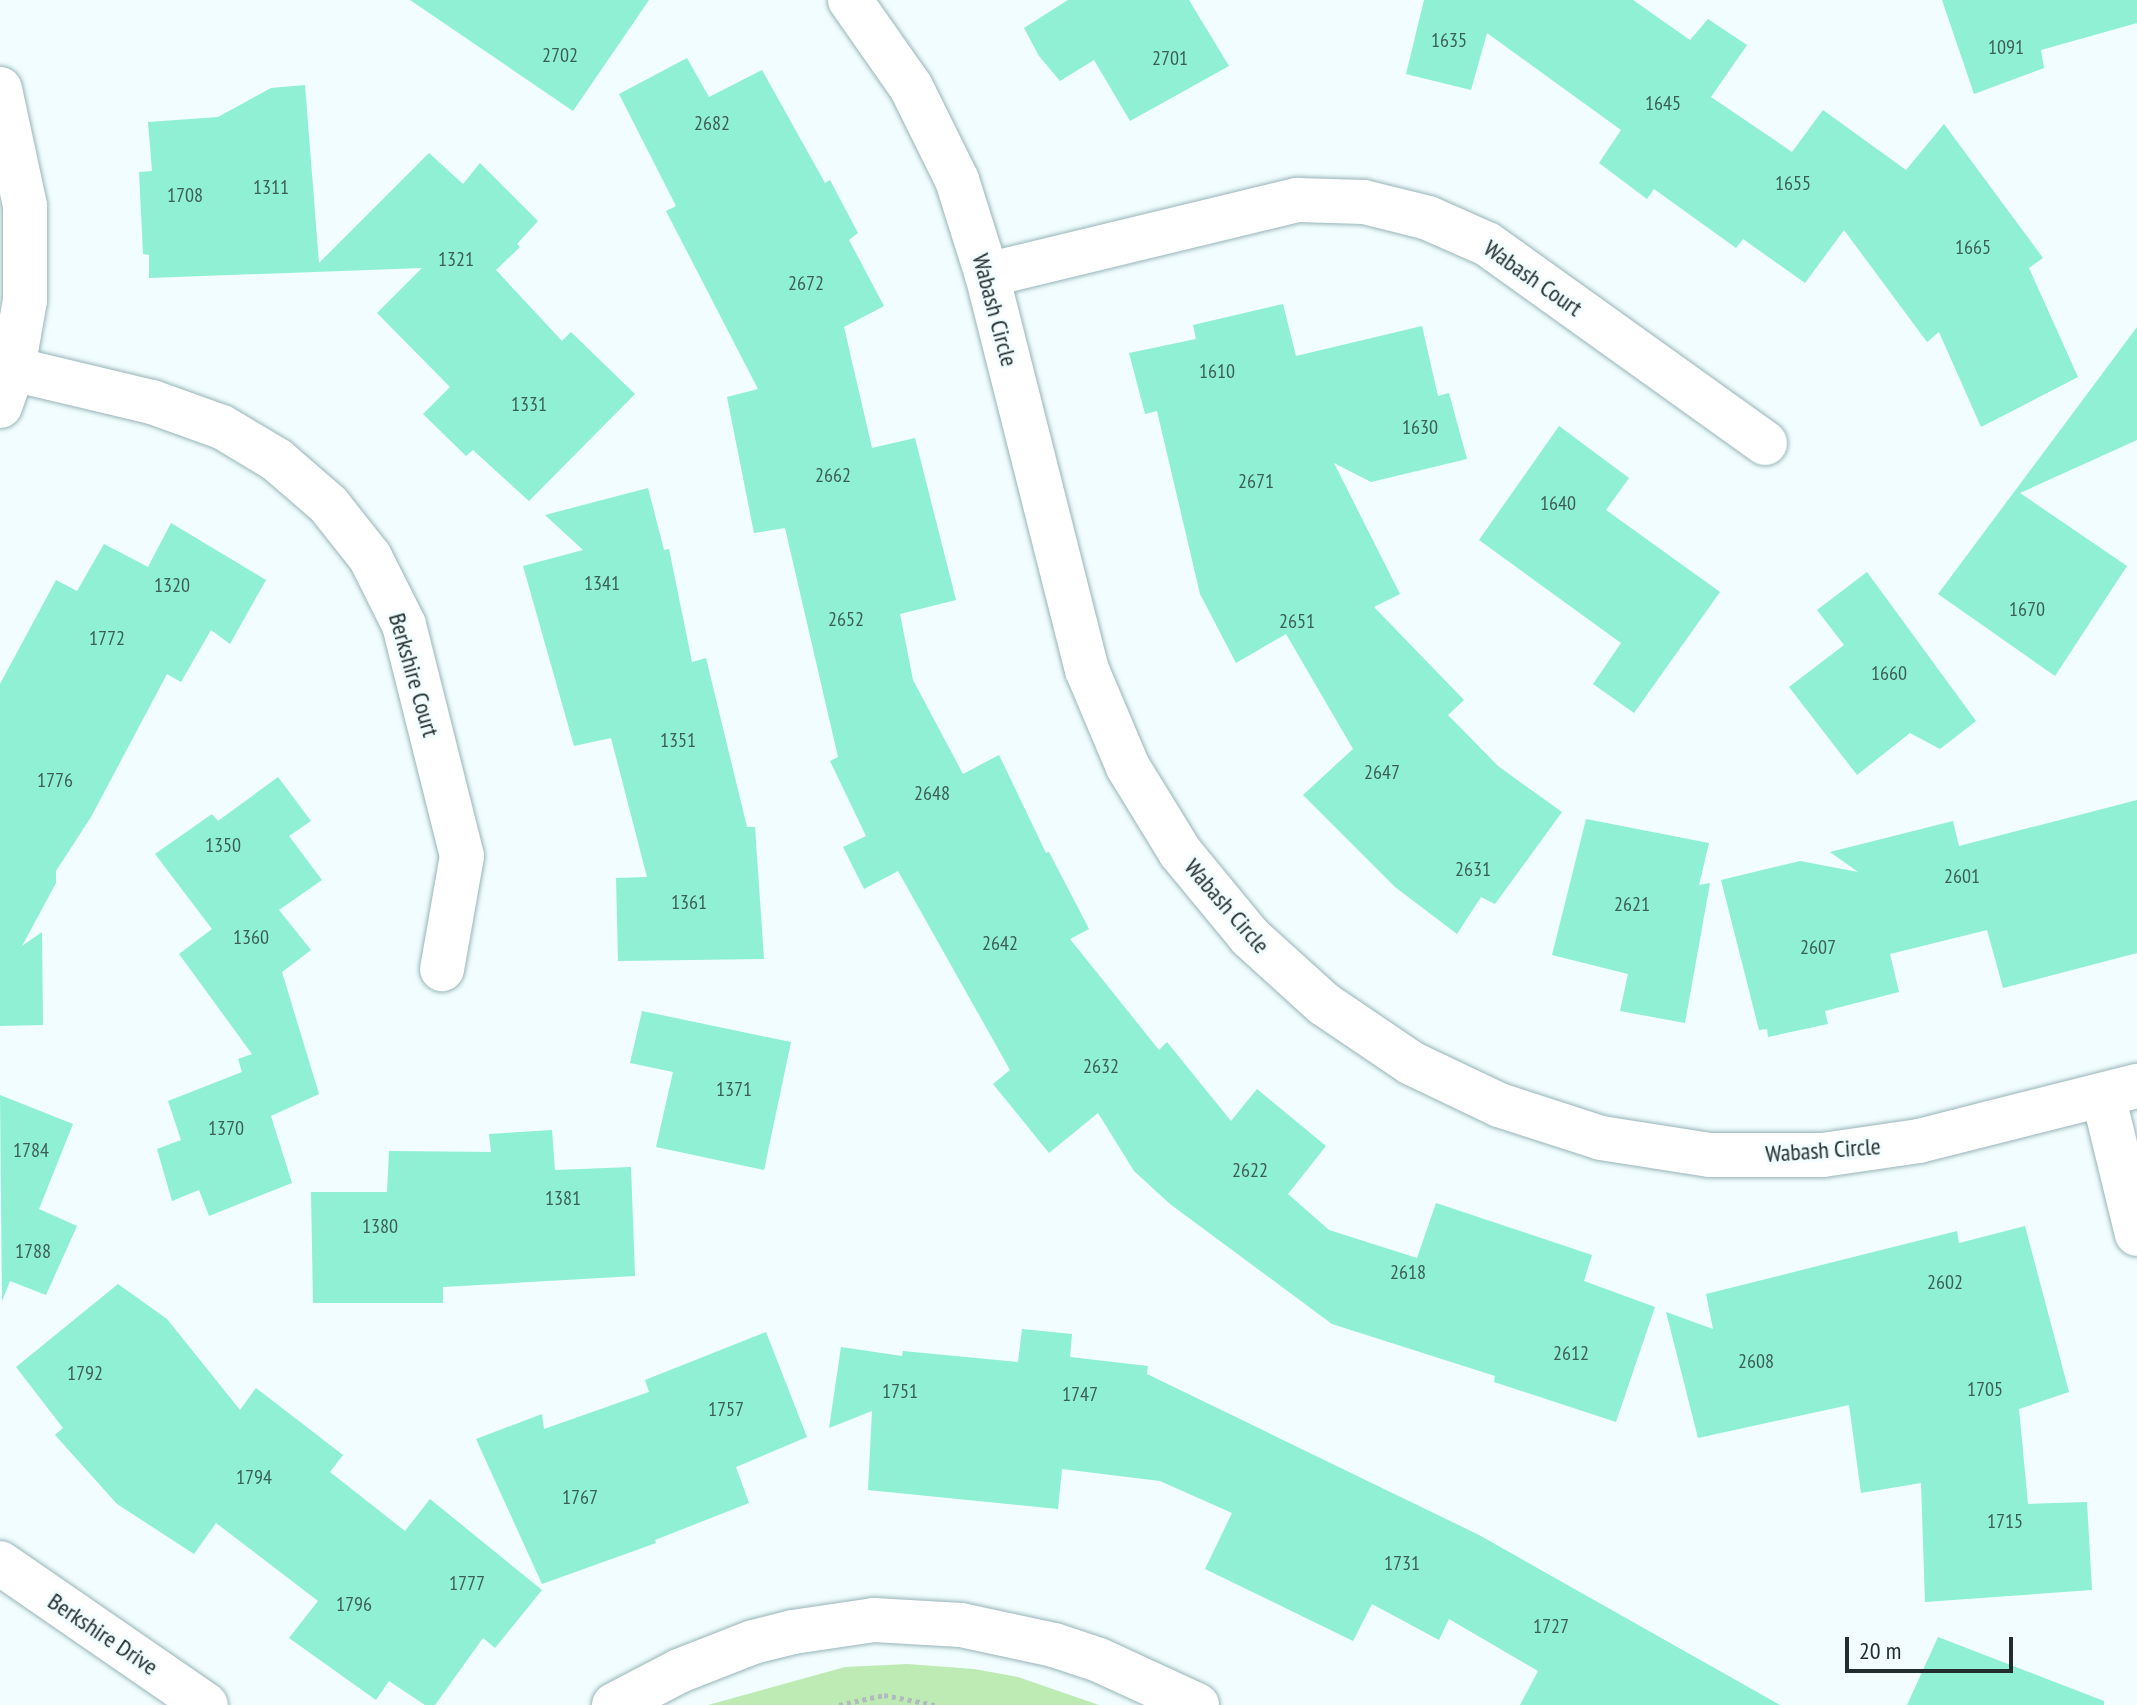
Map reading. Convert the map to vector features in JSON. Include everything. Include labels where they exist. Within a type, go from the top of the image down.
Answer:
[{"type":"street","name":"Wabash Circle","points":[[850,0],[918,100],[957,180],[987,275],[1087,670],[1128,767],[1180,852],[1250,937],[1324,1004],[1411,1063],[1499,1105],[1601,1138],[1710,1155],[1823,1155],[1905,1143],[2120,1090]]},
{"type":"street","points":[[0,89],[8,113],[25,206],[25,300],[6,388]]},
{"type":"street","name":"Wabash Court","points":[[987,275],[1298,200],[1364,202],[1428,218],[1487,244],[1765,443]]},
{"type":"street","name":"Berkshire Court","points":[[6,388],[152,402],[222,427],[277,460],[328,504],[370,557],[404,625],[462,856],[442,969]]},
{"type":"street","points":[[2120,1090],[2137,1234]]},
{"type":"street","name":"Berkshire Drive","points":[[0,1563],[206,1705]]},
{"type":"street","points":[[614,1705],[679,1671],[753,1642],[793,1632],[874,1620],[961,1625],[1039,1641],[1099,1660],[1197,1705]]},
{"type":"path","points":[[839,1705],[884,1695],[935,1705]]},
{"type":"green space","points":[[907,1664],[974,1669],[1018,1677],[1099,1705],[708,1705],[845,1667]]},
{"type":"building","points":[[410,0],[649,0],[573,111]]},
{"type":"building","points":[[1068,0],[1189,0],[1229,66],[1130,121],[1094,60],[1060,81],[1039,56],[1024,28]]},
{"type":"building","points":[[1424,0],[1633,0],[1690,40],[1708,19],[1747,45],[1711,97],[1792,152],[1823,110],[1906,170],[1944,124],[2043,258],[2029,268],[2078,377],[1981,427],[1939,332],[1927,342],[1844,230],[1805,283],[1743,239],[1736,248],[1654,189],[1647,199],[1599,163],[1621,130],[1487,33],[1471,90],[1406,74]]},
{"type":"building","points":[[1942,0],[2137,0],[2137,23],[2041,50],[2044,68],[1974,94]]},
{"type":"building","points":[[687,58],[709,97],[762,70],[825,183],[830,180],[858,233],[849,240],[884,306],[844,327],[872,448],[915,438],[956,600],[900,614],[913,680],[963,774],[999,755],[1046,853],[1049,852],[1089,929],[1070,939],[1159,1050],[1167,1042],[1231,1121],[1257,1089],[1326,1146],[1288,1194],[1329,1230],[1417,1258],[1436,1203],[1592,1255],[1584,1281],[1655,1307],[1616,1422],[1494,1382],[1495,1376],[1332,1324],[1170,1204],[1134,1171],[1098,1113],[1049,1153],[993,1084],[1010,1070],[898,871],[864,889],[843,847],[866,836],[830,761],[838,757],[785,528],[754,533],[727,397],[758,389],[666,211],[676,206],[619,94]]},
{"type":"building","points":[[305,85],[319,263],[429,153],[463,184],[480,163],[538,221],[517,244],[520,247],[496,270],[562,341],[571,332],[635,394],[529,501],[473,450],[466,456],[423,414],[450,387],[377,313],[422,268],[149,278],[149,255],[143,254],[139,172],[152,171],[148,122],[218,117],[271,88]]},
{"type":"building","points":[[1283,304],[1296,356],[1422,326],[1438,396],[1449,393],[1467,459],[1371,482],[1334,463],[1400,594],[1374,607],[1464,700],[1448,715],[1498,766],[1562,812],[1495,904],[1481,897],[1457,934],[1395,887],[1303,795],[1353,749],[1286,634],[1236,663],[1200,594],[1157,411],[1145,414],[1129,353],[1196,339],[1193,325]]},
{"type":"building","points":[[2137,327],[2137,440],[2020,493],[2127,566],[2055,676],[1938,594]]},
{"type":"building","points":[[1559,426],[1629,478],[1606,510],[1720,592],[1634,713],[1593,684],[1621,643],[1479,540]]},
{"type":"building","points":[[648,488],[664,550],[669,549],[692,662],[706,658],[747,827],[755,827],[764,959],[618,961],[616,878],[647,877],[611,738],[574,746],[523,566],[583,550],[545,515]]},
{"type":"building","points":[[171,523],[266,580],[230,644],[211,630],[181,682],[167,674],[91,817],[56,871],[56,883],[22,946],[42,932],[43,1025],[0,1026],[0,684],[56,580],[77,591],[104,544],[148,567]]},
{"type":"building","points":[[1867,572],[1976,721],[1940,749],[1910,733],[1857,775],[1789,687],[1844,645],[1817,610]]},
{"type":"building","points":[[278,777],[311,821],[289,836],[322,880],[279,910],[311,950],[282,972],[319,1094],[271,1116],[292,1183],[209,1216],[199,1190],[172,1201],[157,1149],[181,1140],[168,1101],[242,1072],[238,1059],[252,1054],[179,954],[212,929],[155,854],[212,814],[218,821]]},
{"type":"building","points":[[2137,800],[2137,953],[2003,988],[1987,930],[1890,954],[1899,992],[1825,1011],[1828,1024],[1768,1037],[1767,1029],[1759,1030],[1721,880],[1800,861],[1858,872],[1830,852],[1953,821],[1959,846]]},
{"type":"building","points":[[1586,819],[1709,843],[1699,885],[1710,883],[1685,1023],[1620,1011],[1628,974],[1552,955]]},
{"type":"building","points":[[642,1011],[791,1042],[764,1170],[656,1147],[673,1072],[630,1063]]},
{"type":"building","points":[[0,1095],[73,1124],[39,1209],[77,1226],[46,1295],[10,1281],[2,1301]]},
{"type":"building","points":[[552,1130],[555,1170],[631,1167],[635,1276],[443,1287],[443,1303],[313,1303],[311,1192],[387,1192],[389,1151],[491,1152],[489,1134]]},
{"type":"building","points":[[2025,1226],[2069,1392],[2019,1409],[2028,1504],[2087,1502],[2092,1590],[1925,1602],[1921,1483],[1861,1493],[1849,1405],[1698,1438],[1666,1312],[1713,1329],[1706,1294],[1957,1231],[1959,1243]]},
{"type":"building","points":[[118,1284],[167,1319],[240,1410],[256,1388],[343,1455],[330,1472],[405,1531],[430,1499],[542,1590],[495,1648],[483,1638],[435,1705],[425,1705],[389,1681],[376,1700],[289,1638],[318,1601],[216,1523],[194,1554],[117,1504],[55,1435],[63,1428],[16,1367]]},
{"type":"building","points":[[1022,1329],[1072,1334],[1070,1357],[1148,1366],[1147,1374],[1479,1535],[1780,1705],[1520,1705],[1538,1671],[1449,1619],[1439,1640],[1372,1604],[1353,1641],[1205,1569],[1232,1513],[1160,1481],[1062,1469],[1058,1509],[868,1490],[872,1411],[829,1428],[841,1347],[902,1356],[903,1351],[1018,1362]]},
{"type":"building","points":[[766,1332],[807,1437],[736,1467],[749,1503],[655,1540],[656,1543],[542,1584],[476,1439],[542,1414],[544,1429],[649,1392],[645,1380]]},
{"type":"building","points":[[1938,1637],[2104,1701],[2104,1705],[1907,1705]]}]
